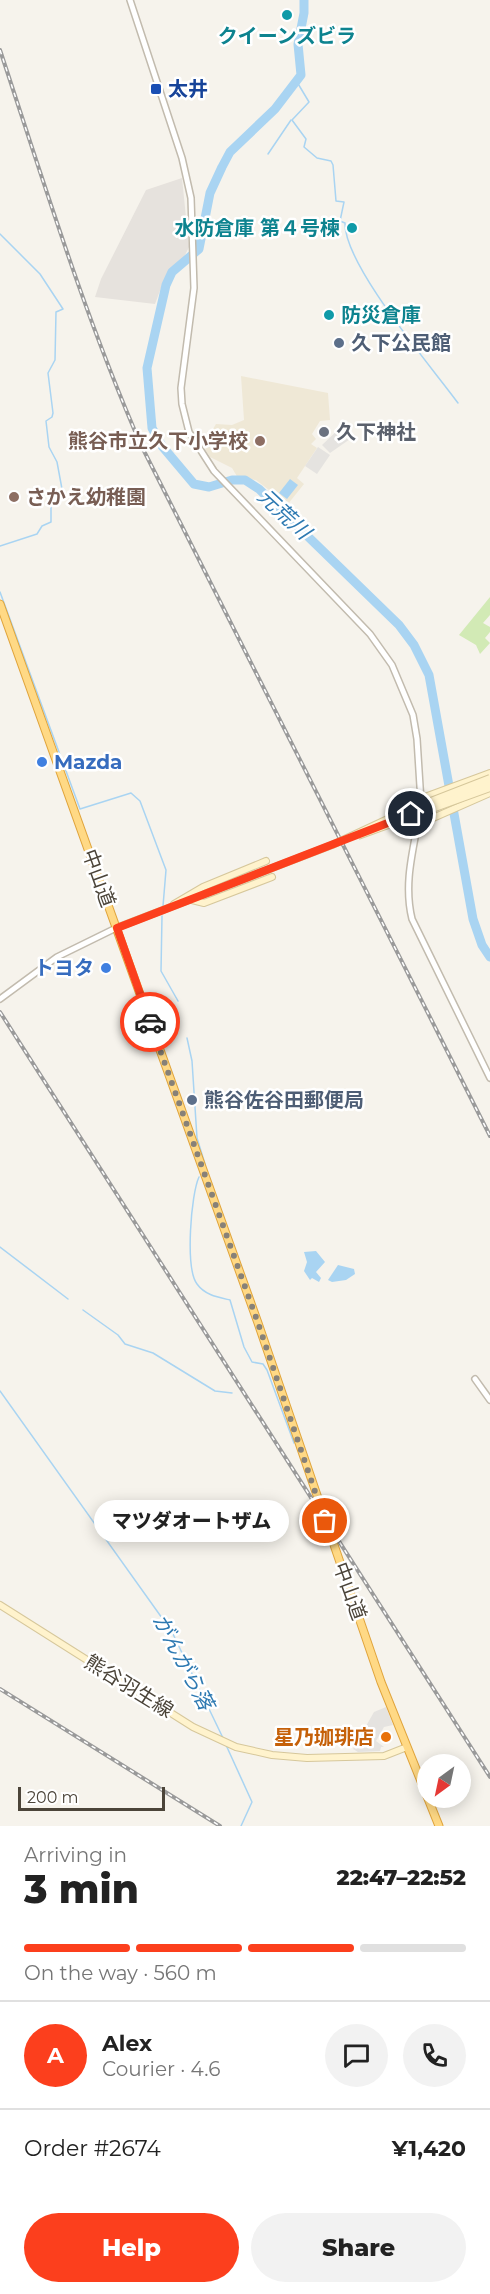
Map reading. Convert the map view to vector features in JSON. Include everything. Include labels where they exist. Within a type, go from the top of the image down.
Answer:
[{"type":"highway","name":"中山道","points":[[0,604],[258,1323],[381,1682],[439,1826]]},
{"type":"main road","points":[[422,798],[490,773]]},
{"type":"main road","points":[[332,845],[405,811],[490,778]]},
{"type":"main road","points":[[117,928],[490,783]]},
{"type":"main road","points":[[332,845],[398,824],[490,788]]},
{"type":"main road","points":[[417,825],[490,793]]},
{"type":"main road","points":[[160,912],[203,887],[266,861]]},
{"type":"main road","points":[[192,900],[204,903],[272,877]]},
{"type":"main road","name":"熊谷羽生線","points":[[0,1605],[193,1727],[221,1742],[264,1754],[307,1758],[384,1756],[407,1747]]},
{"type":"street","points":[[130,0],[186,174],[195,264],[182,376],[182,404],[195,446],[231,489],[370,634],[392,665],[413,715],[422,798],[408,869],[409,905],[412,919],[490,1078]]},
{"type":"street","points":[[0,999],[57,957],[117,928]]},
{"type":"street","points":[[475,1378],[490,1400]]},
{"type":"shaded area","points":[[182,178],[189,247],[184,257],[164,280],[155,304],[95,297],[101,279],[146,190]]},
{"type":"shaded area","name":"熊谷市立久下小学校","points":[[241,376],[328,393],[330,420],[320,421],[312,434],[316,439],[311,444],[317,448],[297,478],[304,484],[284,509],[273,493],[256,480],[238,478],[232,468],[210,457],[203,446],[216,424],[232,425],[244,420]]},
{"type":"shaded area","points":[[341,427],[344,430],[348,428],[353,437],[330,453],[322,445]]},
{"type":"shaded area","points":[[318,447],[330,455],[317,474],[305,466]]},
{"type":"shaded area","points":[[386,1707],[393,1725],[384,1727],[376,1741],[384,1747],[381,1747],[380,1751],[358,1752],[353,1749],[374,1712]]},
{"type":"green space","points":[[490,597],[490,615],[483,623],[490,627],[490,632],[485,638],[490,643],[480,654],[476,645],[459,635]]},
{"type":"water","points":[[290,479],[298,485],[287,499],[279,493]]},
{"type":"water","points":[[316,1251],[325,1262],[316,1272],[321,1278],[319,1282],[312,1278],[310,1280],[304,1271],[307,1262],[304,1252]]},
{"type":"water","points":[[338,1265],[354,1269],[355,1274],[346,1280],[332,1282],[328,1280]]},
{"type":"waterway","name":"元荒川","points":[[304,0],[298,44],[301,75],[275,109],[230,152],[210,193],[199,249],[172,272],[166,285],[147,368],[152,428],[162,446],[194,484],[209,487],[232,480],[245,480],[259,489],[399,625],[414,645],[429,675],[473,919],[482,945],[490,957]]},
{"type":"waterway","points":[[297,82],[309,102],[292,120],[306,139],[304,147],[317,158],[331,161],[333,165],[336,201],[344,202],[340,221],[345,223],[348,241],[358,264],[391,315],[458,403]]},
{"type":"waterway","points":[[268,154],[291,120]]},
{"type":"waterway","points":[[0,234],[40,274],[63,309],[56,312],[55,360],[48,373],[53,413],[52,417],[46,421],[49,447],[57,462],[62,489],[51,498],[51,522],[42,526],[37,534],[0,546]]},
{"type":"waterway","points":[[0,592],[80,809],[131,793],[140,801],[166,870],[163,906]]},
{"type":"waterway","points":[[162,916],[161,971],[178,1001]]},
{"type":"waterway","points":[[187,1038],[192,1061],[197,1138],[205,1164]]},
{"type":"waterway","points":[[199,1177],[190,1231],[193,1276],[204,1291],[230,1300],[244,1347],[252,1362],[263,1364],[267,1370],[294,1443]]},
{"type":"waterway","points":[[0,1247],[68,1299]]},
{"type":"waterway","points":[[83,1310],[118,1335],[125,1344],[153,1353],[215,1391],[232,1393]]},
{"type":"waterway","name":"がんがら落","points":[[0,1391],[172,1632],[223,1738]]},
{"type":"waterway","name":"がんがら落","points":[[226,1745],[252,1802],[241,1826]]},
{"type":"railway","points":[[0,50],[83,299],[141,445],[490,1136]]},
{"type":"railway","points":[[0,1012],[490,1777]]},
{"type":"railway","points":[[0,1689],[220,1826]]},
{"type":"way so far","points":[[150,1022],[258,1323],[325,1521]]},
{"type":"place","name":"クイーンズビラ","points":[[287,15]]},
{"type":"place","name":"太井","points":[[156,89]]},
{"type":"place","name":"水防倉庫 第４号楝","points":[[352,228]]},
{"type":"place","name":"防災倉庫","points":[[329,315]]},
{"type":"place","name":"久下公民館","points":[[339,343]]},
{"type":"place","name":"久下神社","points":[[324,432]]},
{"type":"place","name":"熊谷市立久下小学校","points":[[260,441]]},
{"type":"place","name":"さかえ幼稚園","points":[[14,497]]},
{"type":"place","name":"Mazda","points":[[42,762]]},
{"type":"place","name":"トヨタ","points":[[106,968]]},
{"type":"place","name":"熊谷佐谷田郵便局","points":[[192,1100]]},
{"type":"place","name":"マツダオートザム","points":[[325,1521]]},
{"type":"place","name":"星乃珈琲店","points":[[386,1737]]},
{"type":"route","points":[[150,1022],[117,928],[411,814]]}]
